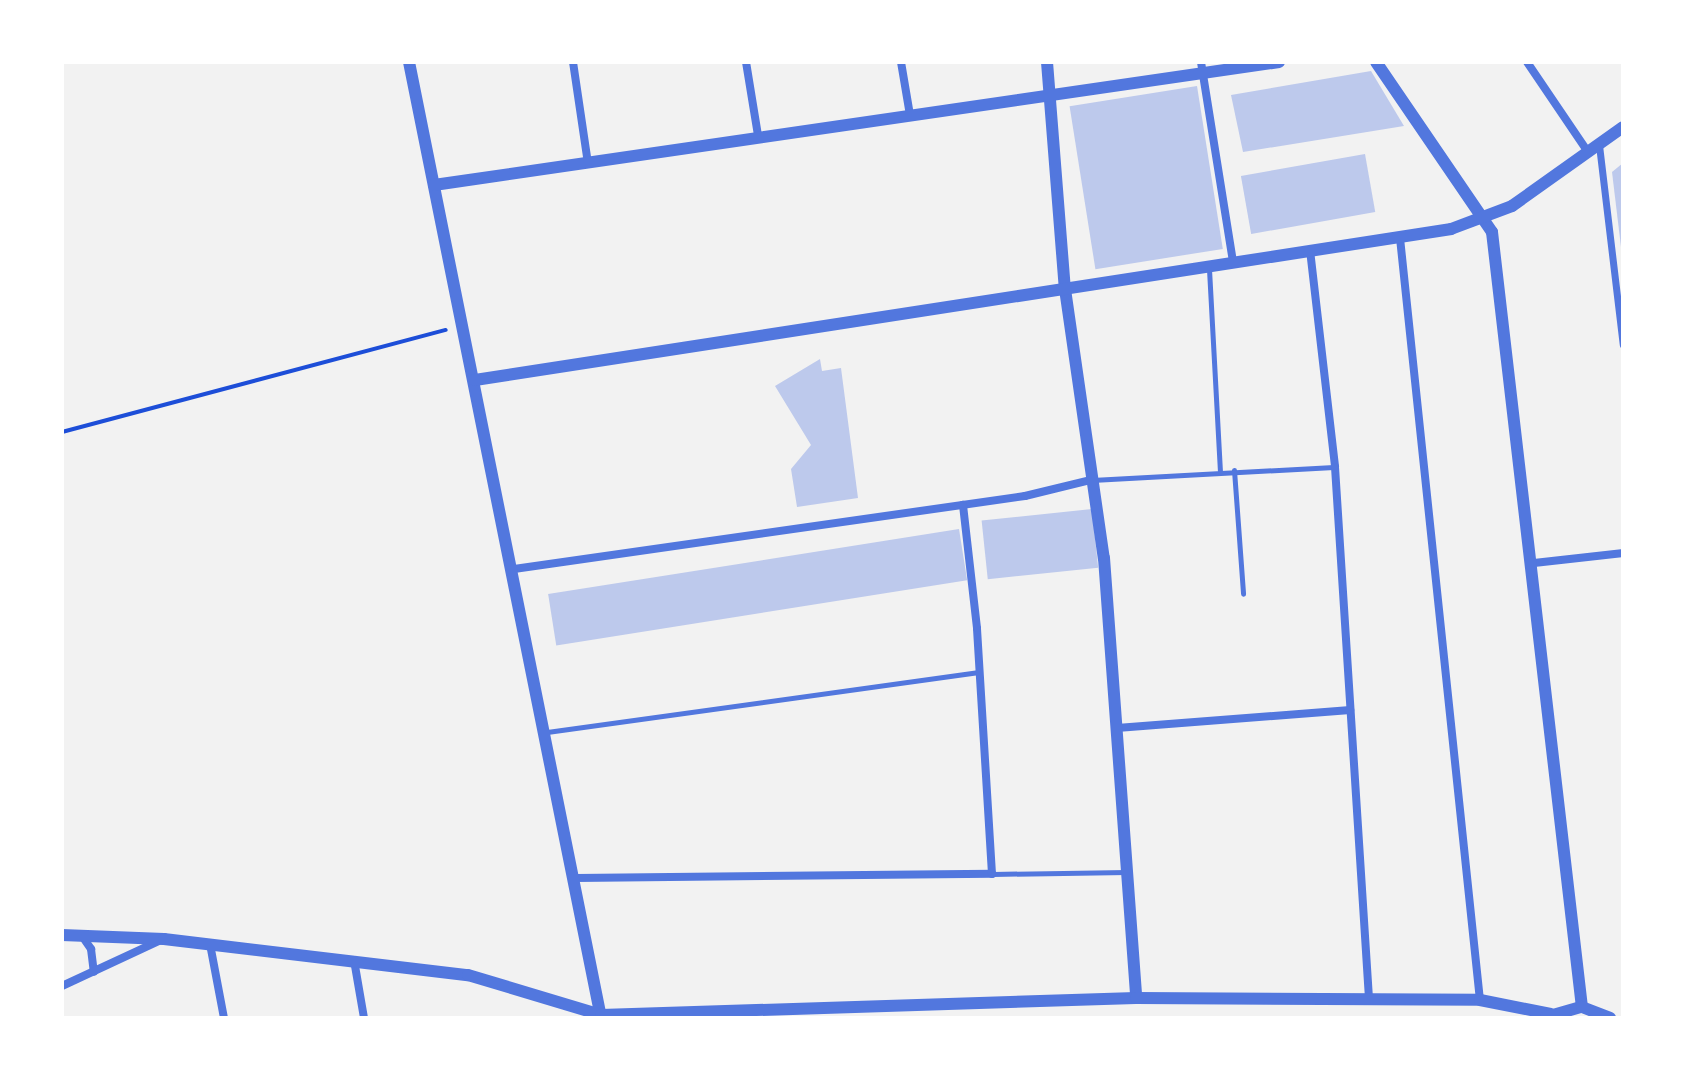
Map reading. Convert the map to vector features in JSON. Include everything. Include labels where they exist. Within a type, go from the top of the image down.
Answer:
[{"type":"street","points":[[409,62],[547,732],[601,1017]]},
{"type":"street","points":[[573,62],[589,165]]},
{"type":"street","points":[[746,62],[758,135]]},
{"type":"street","points":[[901,62],[910,115]]},
{"type":"street","points":[[1047,62],[1065,289],[1090,480],[1104,558],[1136,998]]},
{"type":"street","points":[[1201,62],[1233,261]]},
{"type":"street","points":[[434,185],[589,165],[758,135],[1051,93],[1203,76],[1279,62]]},
{"type":"street","points":[[1376,62],[1492,232],[1534,563],[1582,1007]]},
{"type":"street","points":[[1527,62],[1593,148],[1623,345]]},
{"type":"street","points":[[475,380],[1208,264],[1400,238],[1484,219],[1512,206],[1623,127]]},
{"type":"street","points":[[1400,238],[1480,1000]]},
{"type":"street","points":[[1310,250],[1335,467],[1369,999]]},
{"type":"street","points":[[514,569],[963,505],[1090,480]]},
{"type":"street","points":[[576,878],[992,874],[980,671],[963,505]]},
{"type":"street","points":[[1534,563],[1623,553]]},
{"type":"street","points":[[1117,728],[1350,710]]},
{"type":"street","points":[[81,934],[91,949],[94,972]]},
{"type":"street","points":[[62,935],[164,939],[484,978],[601,1017],[1136,998],[1480,1000],[1548,1016],[1582,1007],[1611,1018]]},
{"type":"street","points":[[62,986],[164,939]]},
{"type":"street","points":[[210,944],[224,1018]]},
{"type":"street","points":[[354,960],[364,1018]]},
{"type":"lane","points":[[1208,264],[1220,471]]},
{"type":"lane","points":[[1090,480],[1335,467]]},
{"type":"lane","points":[[1234,470],[1243,594]]},
{"type":"lane","points":[[547,732],[980,671]]},
{"type":"lane","points":[[992,874],[1127,872]]},
{"type":"path","points":[[62,432],[464,325]]},
{"type":"building","points":[[1371,71],[1404,126],[1243,152],[1231,95]]},
{"type":"building","points":[[1197,86],[1223,249],[1095,269],[1070,106]]},
{"type":"building","points":[[1365,154],[1375,212],[1251,234],[1241,176]]},
{"type":"building","points":[[1623,163],[1623,247],[1621,247],[1612,172]]},
{"type":"building","points":[[820,359],[822,371],[841,368],[858,498],[797,507],[791,469],[811,445],[775,386]]},
{"type":"building","points":[[1092,509],[1098,568],[988,579],[982,521]]},
{"type":"building","points":[[959,529],[967,580],[556,645],[548,594]]}]
